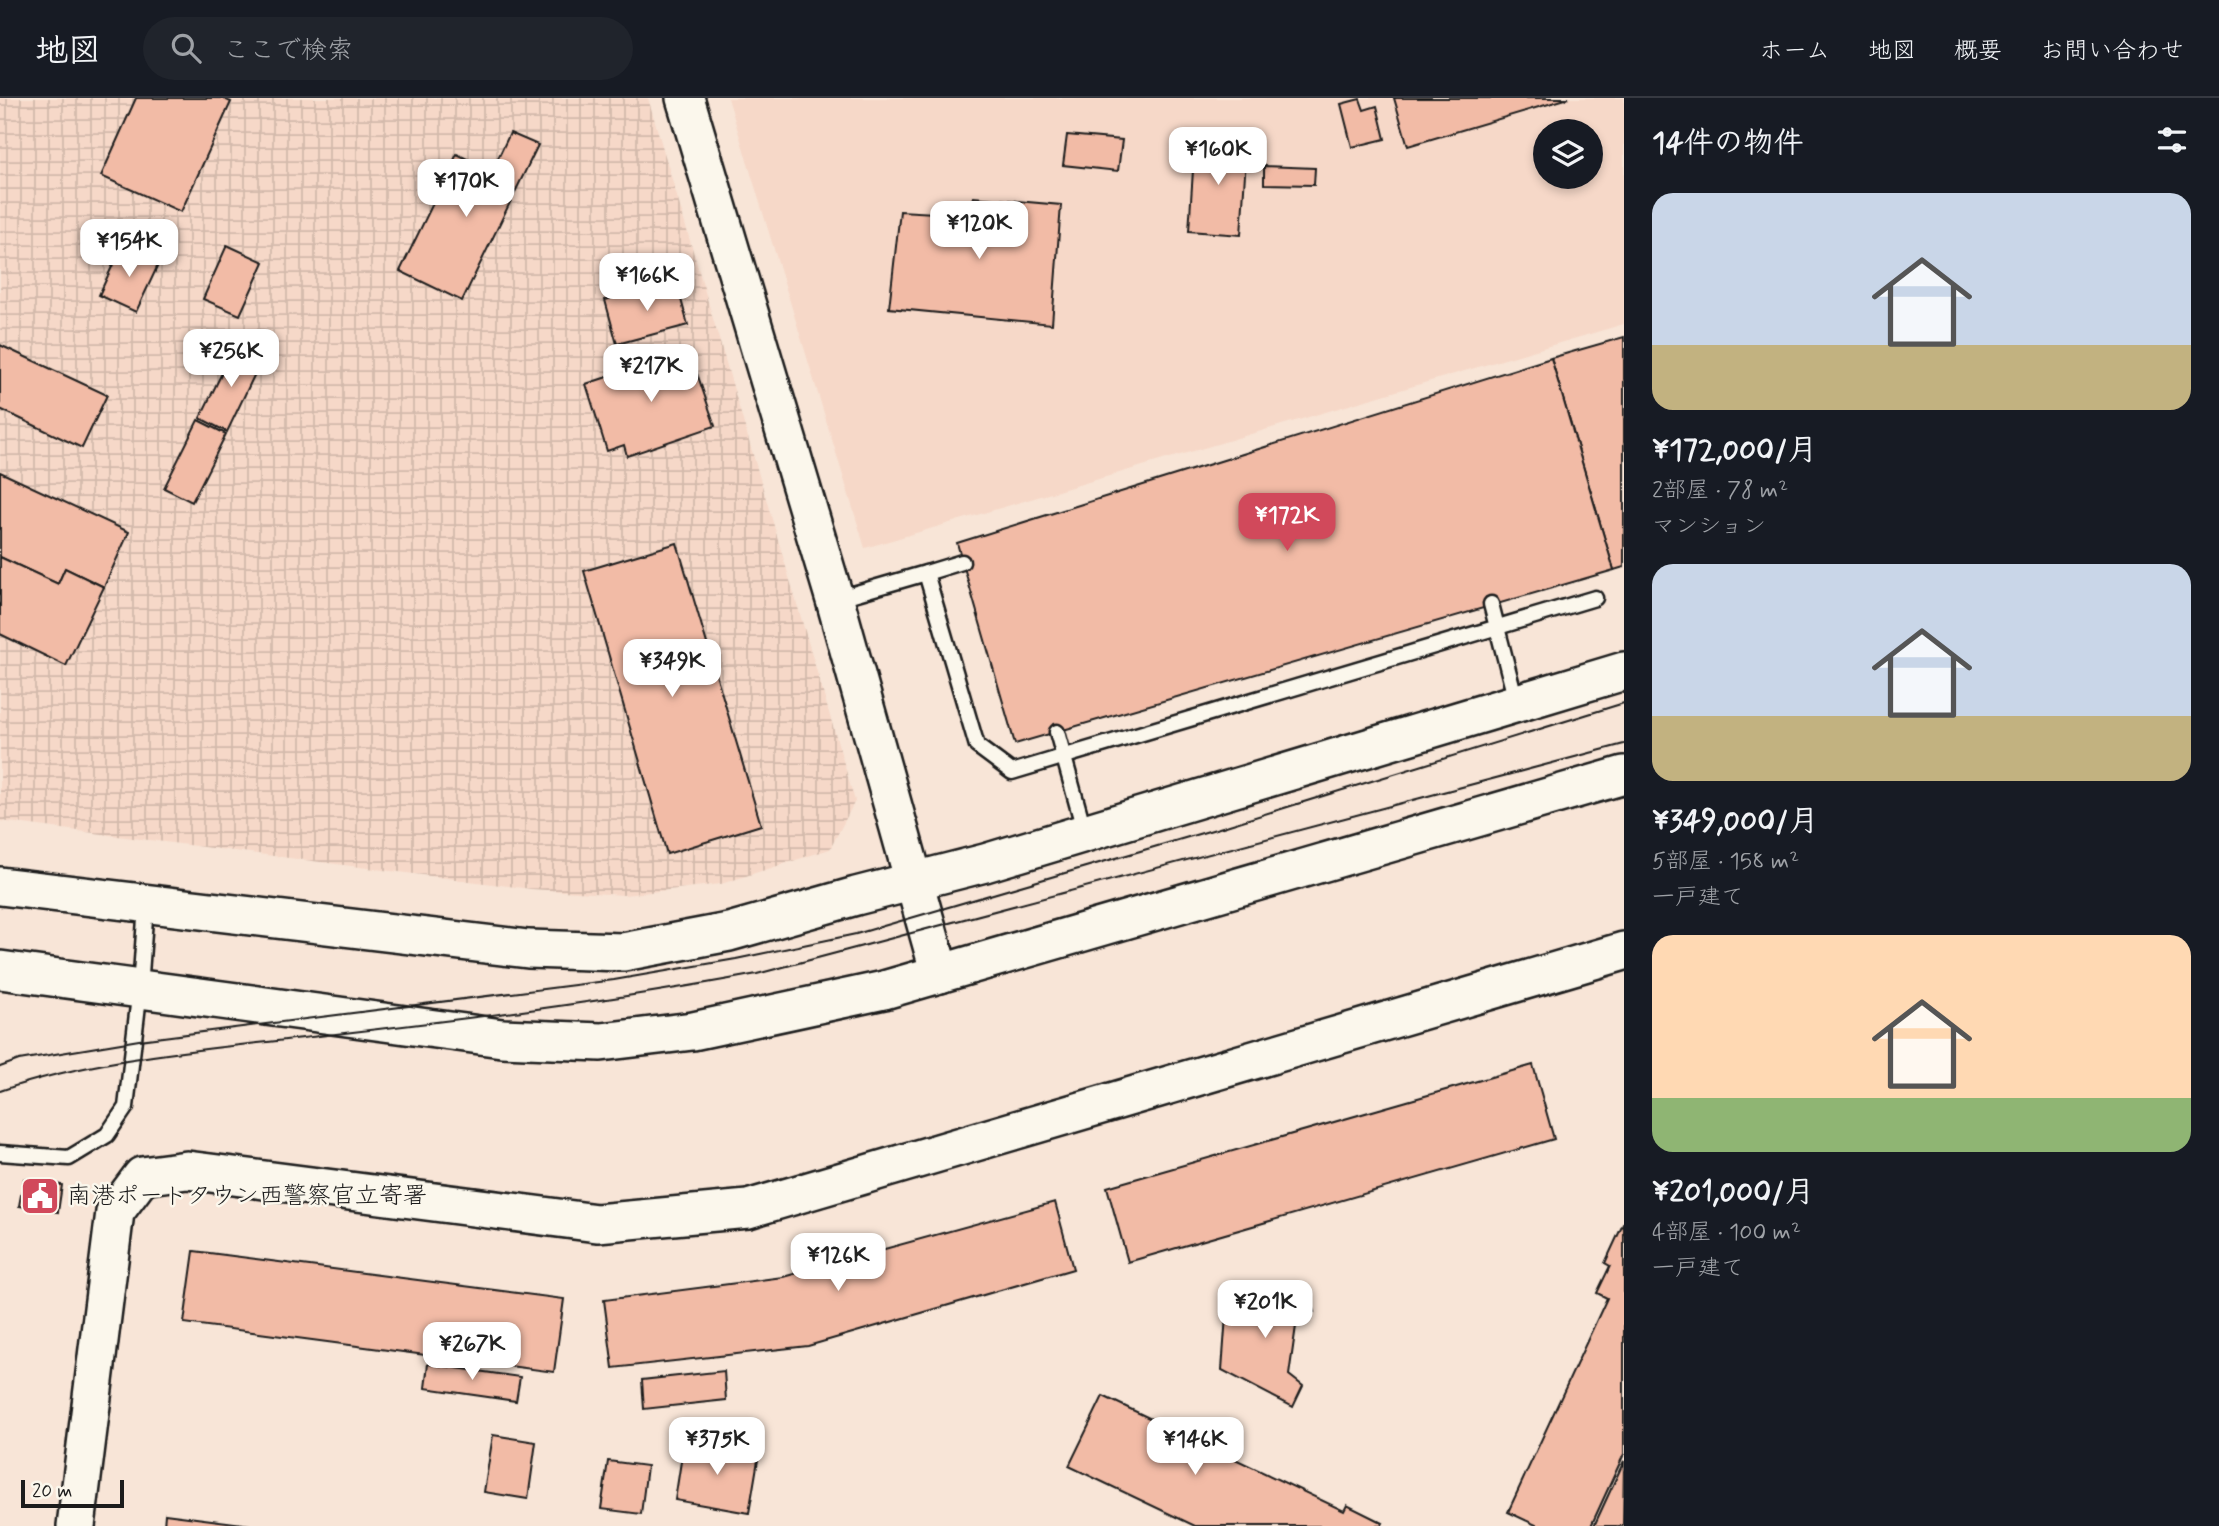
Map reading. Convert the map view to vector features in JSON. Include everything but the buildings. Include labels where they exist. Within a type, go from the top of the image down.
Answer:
[{"type":"street","points":[[685,98],[835,600],[940,974]]},
{"type":"street","points":[[0,886],[528,949],[624,952],[729,932],[1085,834],[1624,671]]},
{"type":"street","points":[[0,970],[502,1038],[601,1042],[693,1031],[884,990],[1624,775]]},
{"type":"street","points":[[76,1526],[115,1212],[142,1176],[187,1170],[597,1223],[748,1209],[1624,951]]},
{"type":"lane","points":[[835,600],[962,562]]},
{"type":"lane","points":[[926,573],[977,746],[1012,772],[1595,598]]},
{"type":"lane","points":[[1491,604],[1517,703]]},
{"type":"lane","points":[[1057,732],[1085,834]]},
{"type":"lane","points":[[0,1153],[69,1158],[107,1135],[126,1107],[140,988],[146,904]]},
{"type":"shaded area","points":[[0,98],[648,98],[855,801],[830,849],[721,884],[624,895],[531,889],[0,821]]},
{"type":"shaded area","points":[[728,98],[1624,98],[1624,324],[865,548]]},
{"type":"tram line","points":[[0,1067],[19,1060],[139,1040],[614,980],[736,959],[856,934],[1226,826],[1624,703]]},
{"type":"tram line","points":[[0,1091],[77,1069],[158,1055],[539,1009],[757,974],[1624,744]]},
{"type":"place","name":"南港ポートタウン西警察官立寄署","points":[[40,1196]]}]
